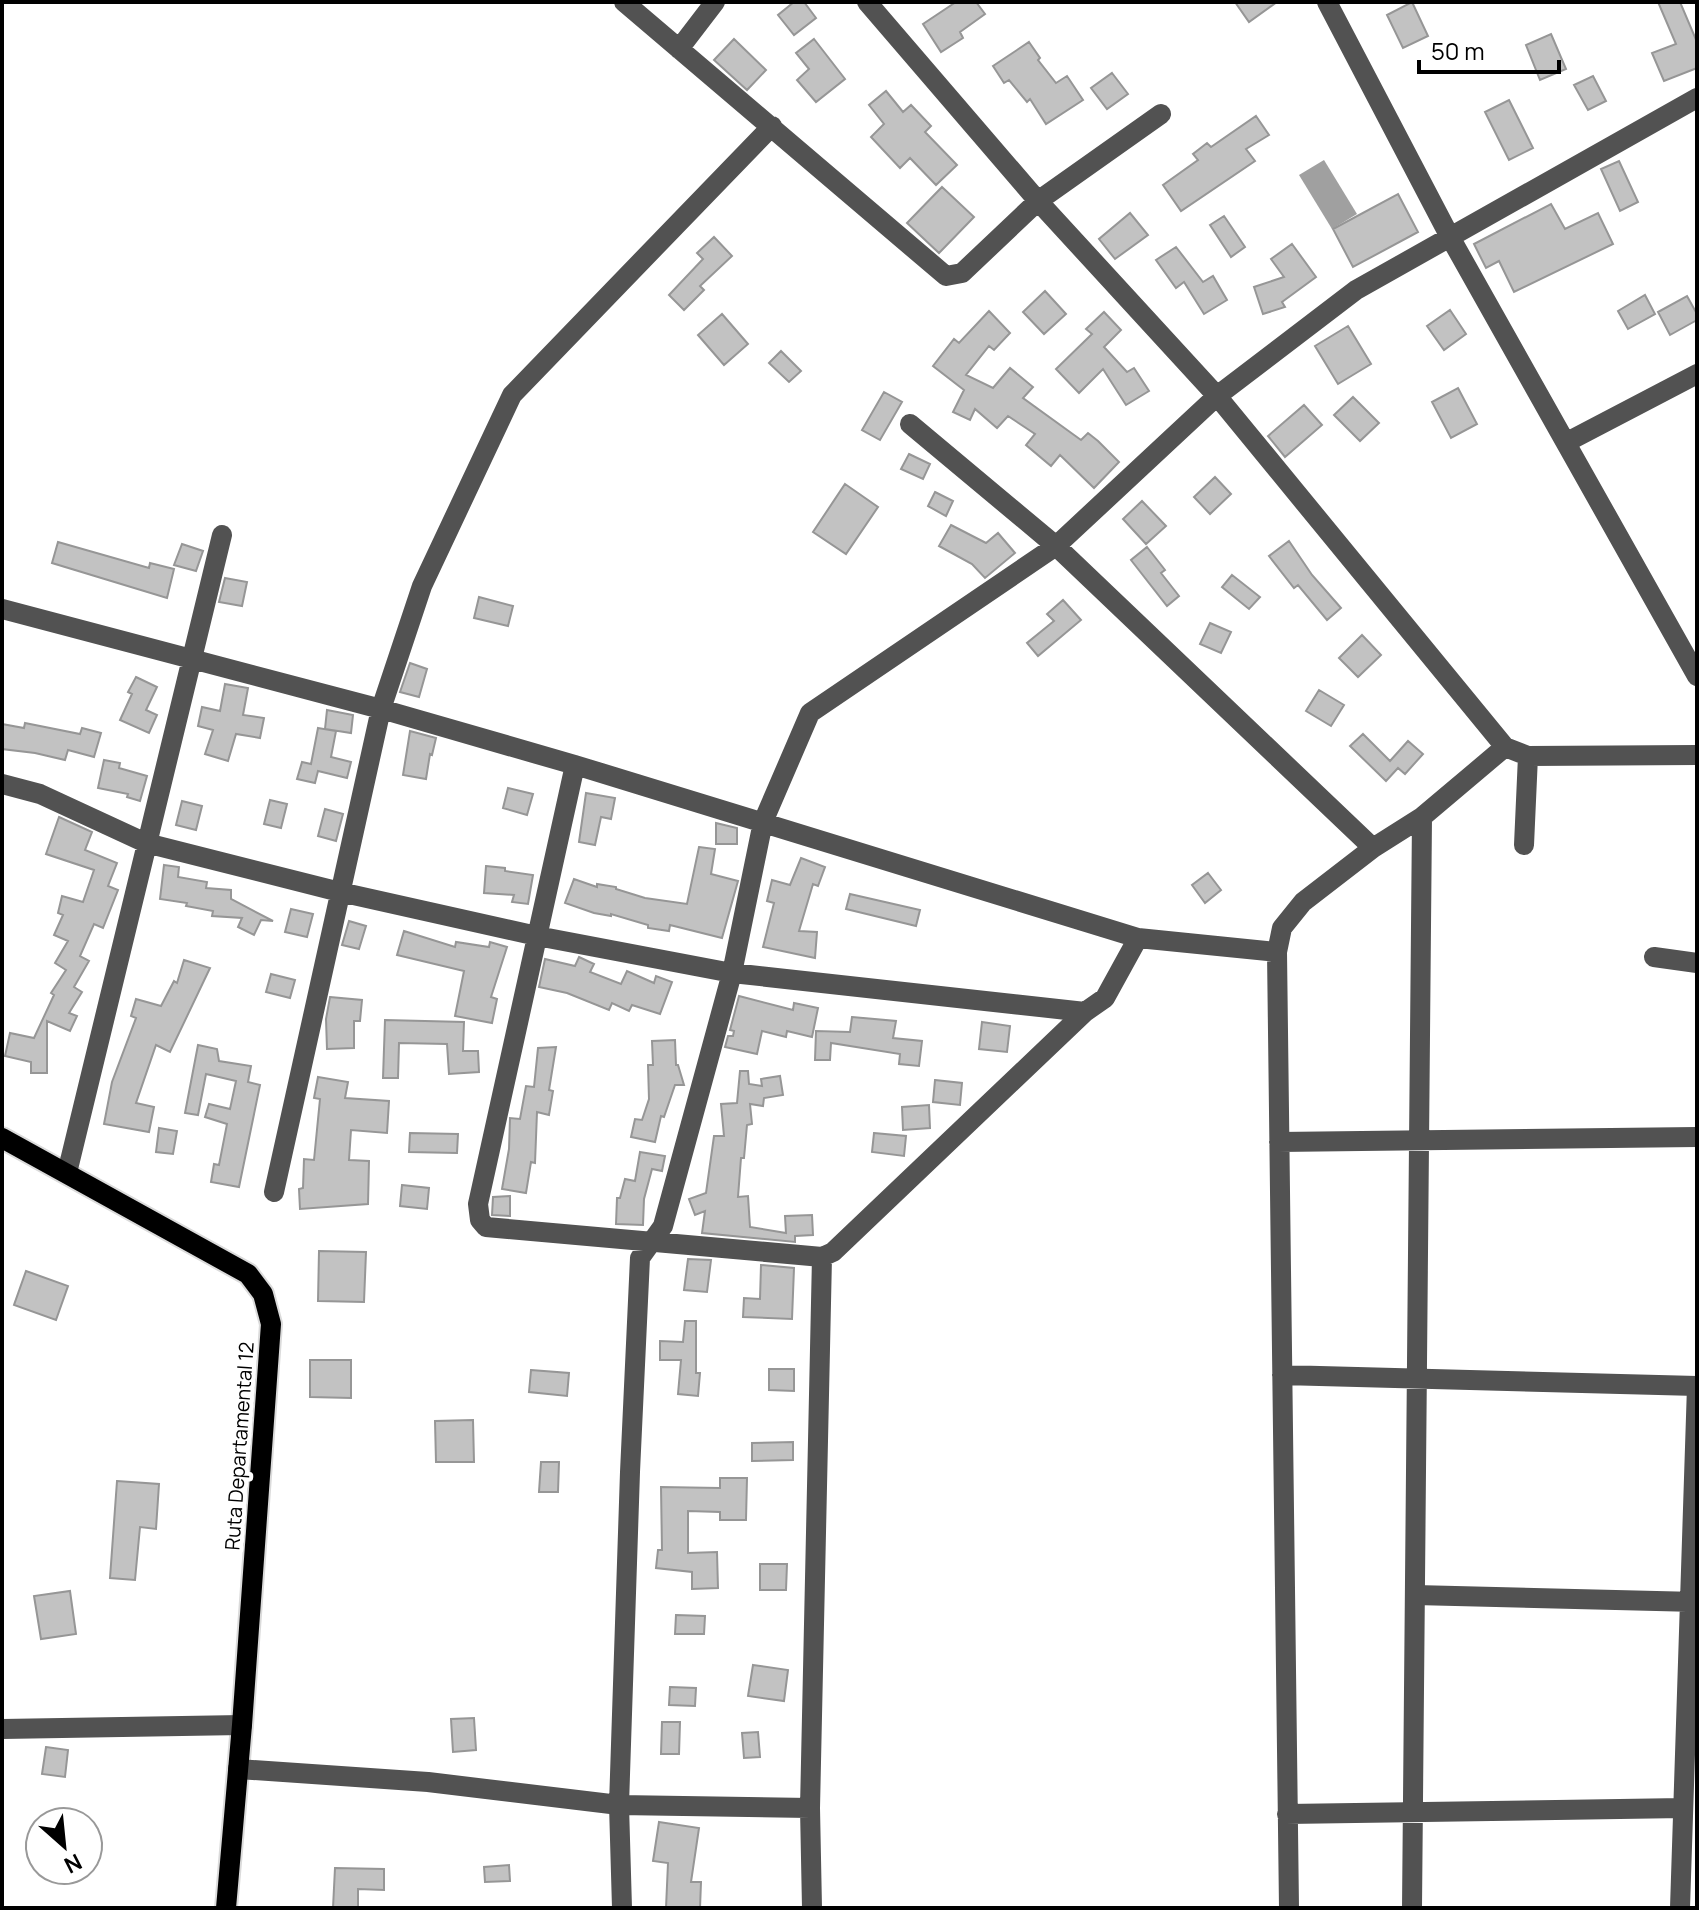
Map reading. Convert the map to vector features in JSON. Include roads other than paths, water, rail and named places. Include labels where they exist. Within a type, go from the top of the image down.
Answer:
[{"type":"main road","name":"Ruta Departamental 12","points":[[2,1138],[248,1274],[263,1294],[271,1324],[226,1908]]},
{"type":"street","points":[[624,2],[946,276],[962,273],[1038,201],[1161,114]]},
{"type":"street","points":[[679,49],[715,2]]},
{"type":"street","points":[[1333,4],[1450,237],[1697,676]]},
{"type":"street","points":[[877,5],[1038,201],[1217,396],[1505,747],[1528,756],[1697,755]]},
{"type":"street","points":[[622,1908],[619,1805],[640,1258],[663,1226],[732,973],[763,822],[810,713],[1056,546],[1217,396],[1356,290],[1697,98]]},
{"type":"street","points":[[274,1192],[381,709],[422,586],[512,395],[772,126]]},
{"type":"street","points":[[1567,442],[1697,374]]},
{"type":"street","points":[[910,424],[1056,546],[1373,848]]},
{"type":"street","points":[[67,1173],[222,535]]},
{"type":"street","points":[[2,609],[381,709],[575,765],[1138,938],[1277,952]]},
{"type":"street","points":[[1289,1908],[1277,952],[1282,928],[1303,902],[1373,848],[1422,817],[1505,747]]},
{"type":"street","points":[[1524,845],[1528,756]]},
{"type":"street","points":[[575,765],[478,1204],[480,1220],[486,1227],[822,1257],[845,1242],[1085,1012],[1105,998],[1138,938]]},
{"type":"street","points":[[2,784],[40,794],[146,843],[340,892],[537,936],[732,973],[1085,1012]]},
{"type":"street","points":[[1412,1908],[1422,817]]},
{"type":"street","points":[[1654,957],[1697,963]]},
{"type":"street","points":[[1279,1142],[1697,1137]]},
{"type":"street","points":[[812,1908],[810,1808],[822,1257]]},
{"type":"street","points":[[1282,1375],[1697,1386],[1694,1602],[1680,1908]]},
{"type":"street","points":[[1415,1595],[1694,1602]]},
{"type":"street","points":[[2,1729],[242,1725]]},
{"type":"street","points":[[238,1769],[428,1782],[619,1805],[810,1808]]},
{"type":"street","points":[[1287,1814],[1683,1808]]}]
